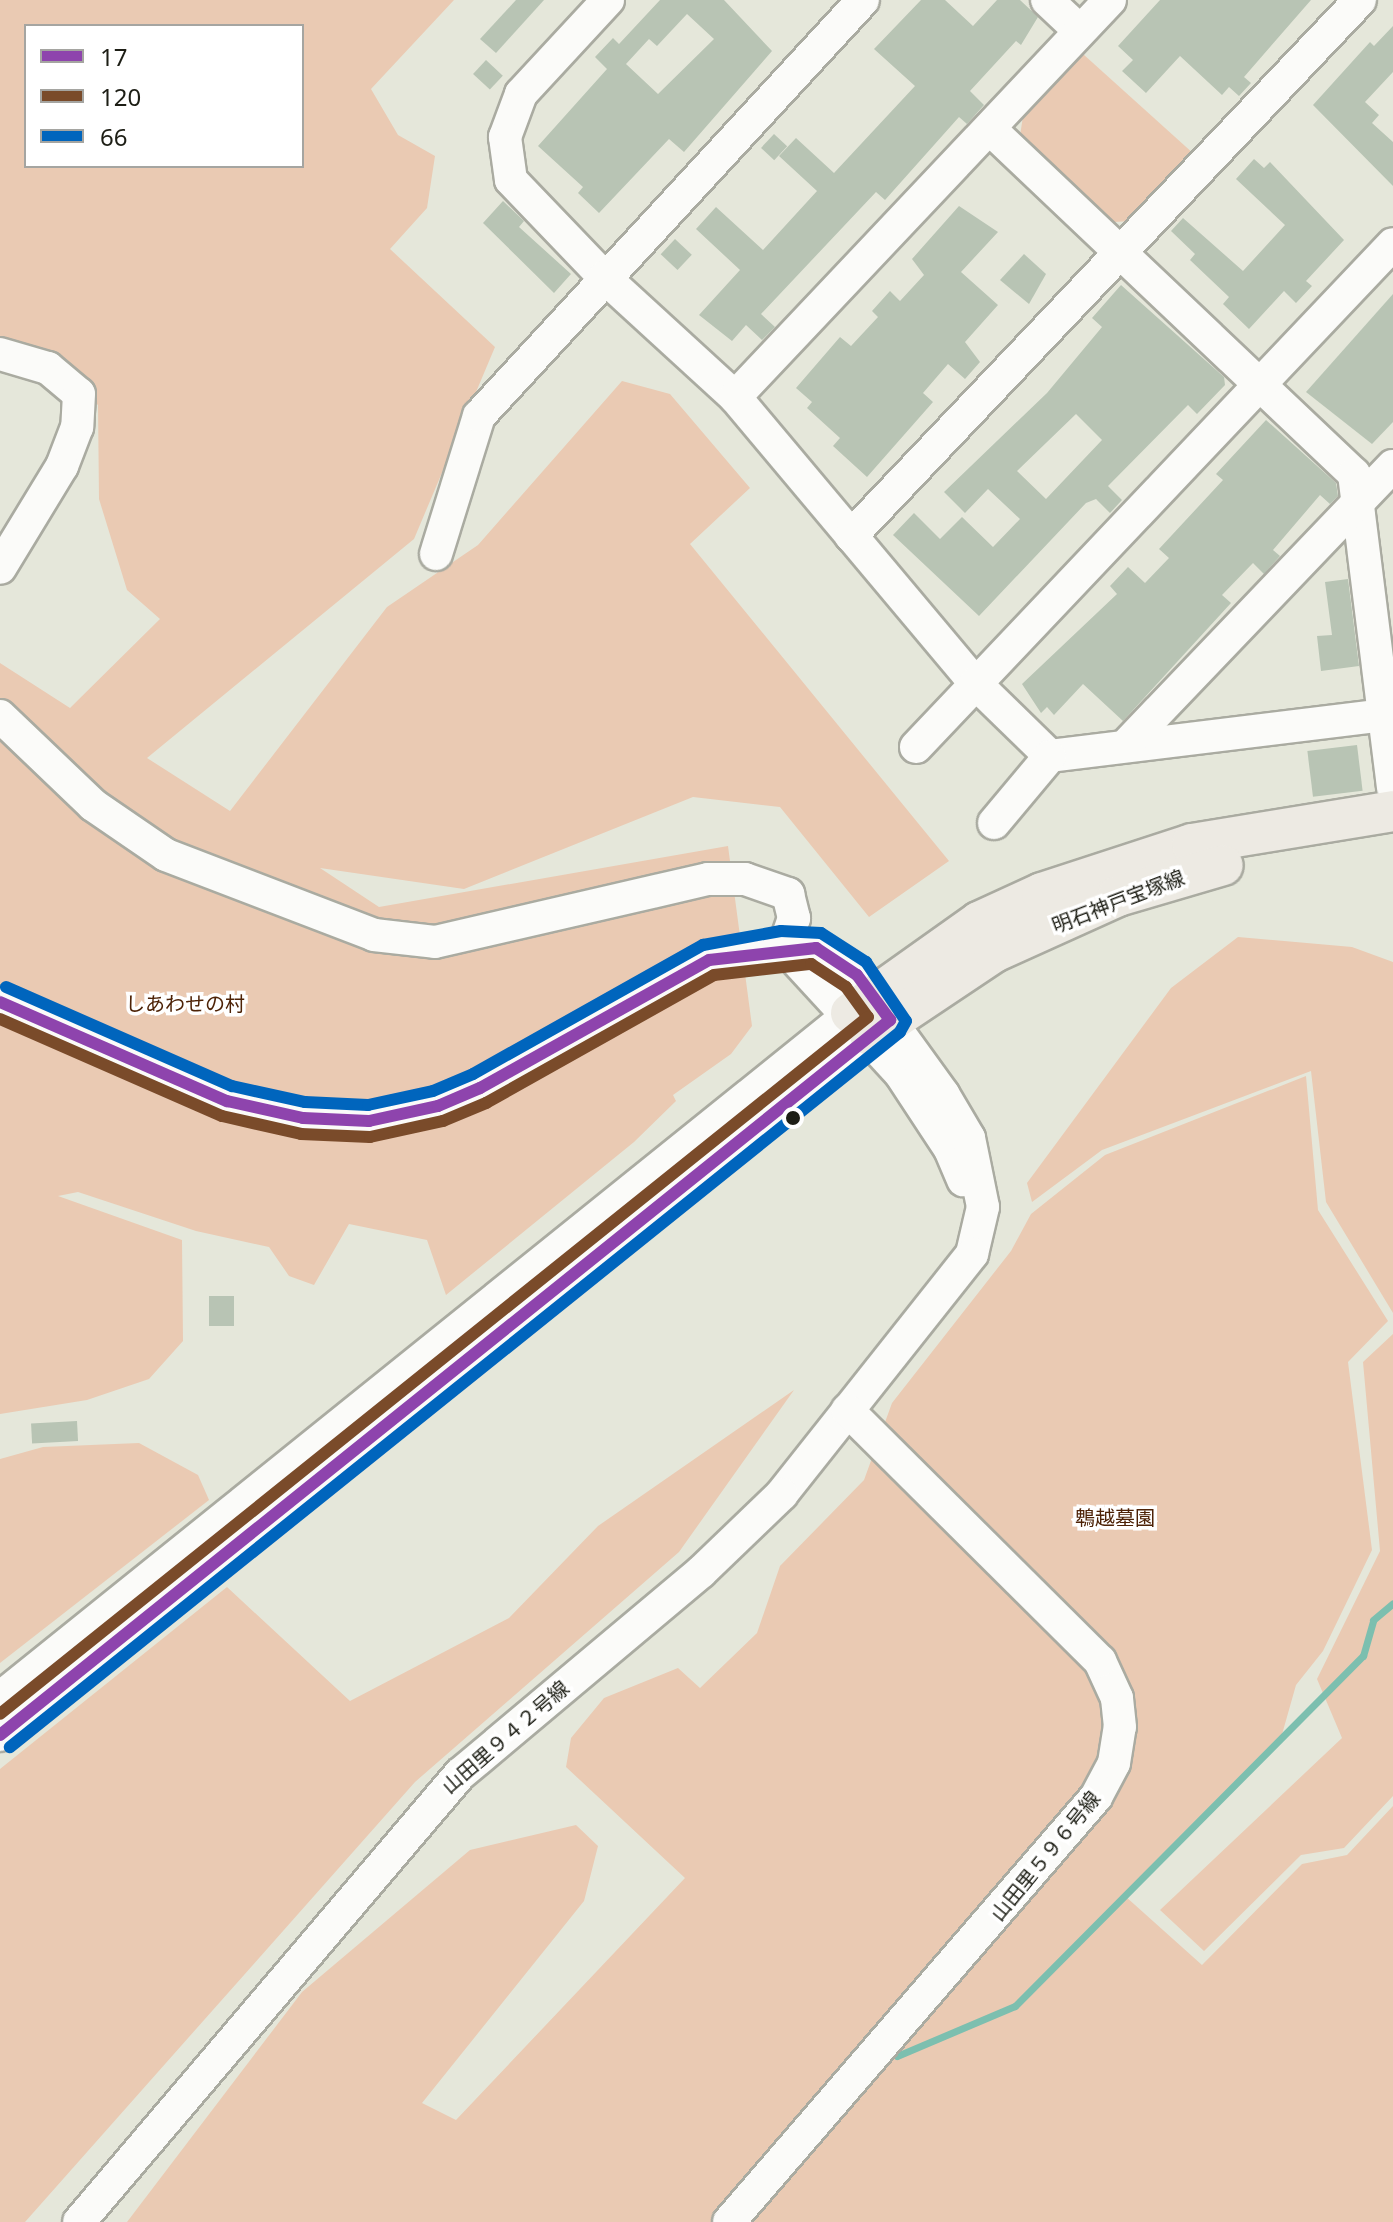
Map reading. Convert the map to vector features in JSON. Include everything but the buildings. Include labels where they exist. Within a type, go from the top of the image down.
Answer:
[{"type":"main road","name":"明石神戸宝塚線","points":[[871,1016],[979,922],[1111,867],[1294,823],[1393,811]]},
{"type":"main road","name":"明石神戸宝塚線","points":[[871,1016],[994,952],[1118,896],[1197,871],[1393,839]]},
{"type":"street","points":[[608,0],[521,94],[505,137],[511,180],[604,277],[735,397],[975,683],[1050,756]]},
{"type":"street","points":[[436,554],[479,416],[604,277],[863,0]]},
{"type":"street","points":[[1047,0],[1080,31]]},
{"type":"street","points":[[735,397],[1110,0]]},
{"type":"street","points":[[851,536],[1360,0]]},
{"type":"street","points":[[990,129],[1354,474],[1393,788]]},
{"type":"street","points":[[916,747],[1393,244]]},
{"type":"street","points":[[0,354],[48,368],[79,394],[77,427],[62,466],[0,568]]},
{"type":"street","points":[[1128,743],[1393,466]]},
{"type":"street","points":[[994,823],[1050,756],[1128,743],[1386,714]]},
{"type":"street","points":[[0,716],[93,805],[166,855],[374,935],[435,942],[708,879],[745,879],[788,894],[794,918],[784,947]]},
{"type":"street","points":[[0,1002],[104,1059],[227,1101],[303,1118],[369,1121],[438,1106],[480,1088],[709,960],[784,947],[816,948],[844,964],[871,1016]]},
{"type":"street","points":[[0,1698],[871,1016]]},
{"type":"street","points":[[0,1735],[871,1016]]},
{"type":"street","name":"山田里９４２号線","points":[[79,2222],[442,1792],[701,1572],[782,1494],[952,1275],[972,1254],[981,1233],[980,1175],[969,1138],[871,1016]]},
{"type":"street","name":"山田里５９６号線","points":[[729,2222],[1096,1797],[1114,1763],[1120,1727],[1117,1698],[1100,1661],[847,1410]]},
{"type":"green space","name":"しあわせの村","points":[[0,0],[454,0],[371,89],[398,135],[435,156],[427,208],[390,249],[495,347],[414,539],[147,758],[230,811],[387,607],[478,545],[622,381],[670,394],[750,488],[690,544],[949,861],[869,917],[780,807],[693,797],[464,889],[320,868],[379,907],[728,846],[752,1026],[731,1054],[673,1095],[676,1101],[634,1142],[446,1295],[427,1240],[349,1224],[314,1285],[289,1276],[269,1247],[196,1231],[78,1192],[58,1196],[182,1240],[183,1341],[149,1379],[87,1400],[0,1414],[0,663],[70,708],[160,619],[127,590],[99,499],[98,405],[43,358],[0,359]]},
{"type":"green space","points":[[1083,54],[1195,155],[1131,221],[1114,222],[1020,136],[1023,116]]},
{"type":"green space","points":[[1238,937],[1352,947],[1393,962],[1393,1313],[1326,1202],[1311,1071],[1102,1150],[1032,1202],[1027,1183],[1171,988]]},
{"type":"green space","name":"鵯越墓園","points":[[1306,1076],[1318,1210],[1388,1321],[1348,1362],[1372,1550],[1323,1651],[1296,1685],[1281,1738],[1125,1896],[1202,1965],[1302,1864],[1347,1855],[1393,1806],[1393,2222],[127,2222],[302,1992],[470,1850],[576,1825],[598,1846],[584,1901],[422,2103],[456,2120],[685,1878],[566,1767],[571,1738],[604,1698],[678,1668],[700,1688],[757,1633],[780,1566],[864,1480],[892,1403],[1011,1251],[1031,1214],[1105,1155]]},
{"type":"green space","points":[[1393,1334],[1393,1796],[1344,1848],[1301,1855],[1204,1951],[1160,1910],[1342,1738],[1317,1679],[1380,1551],[1363,1362]]},
{"type":"green space","points":[[794,1390],[679,1552],[415,1782],[25,2222],[0,2222],[0,1769],[227,1587],[350,1701],[509,1618],[598,1526]]},
{"type":"green space","points":[[139,1443],[198,1475],[209,1500],[0,1663],[0,1459],[43,1447]]},
{"type":"waterway","points":[[892,2052],[897,2056],[1015,2006],[1363,1656],[1373,1620],[1393,1603]]},
{"type":"transit line","name":"66","points":[[6,987],[232,1086],[305,1102],[368,1105],[433,1091],[473,1074],[703,945],[781,931],[821,933],[866,962],[906,1021],[900,1032],[10,1747]]},
{"type":"transit line","name":"17","points":[[0,1002],[227,1101],[303,1118],[369,1121],[438,1106],[480,1088],[709,960],[816,948],[857,975],[890,1020]]},
{"type":"transit line","name":"120","points":[[0,1019],[222,1116],[301,1134],[370,1137],[443,1121],[486,1103],[714,975],[811,964],[846,987],[868,1017],[0,1714]]},
{"type":"transit line","name":"17","points":[[0,1735],[890,1020]]}]
